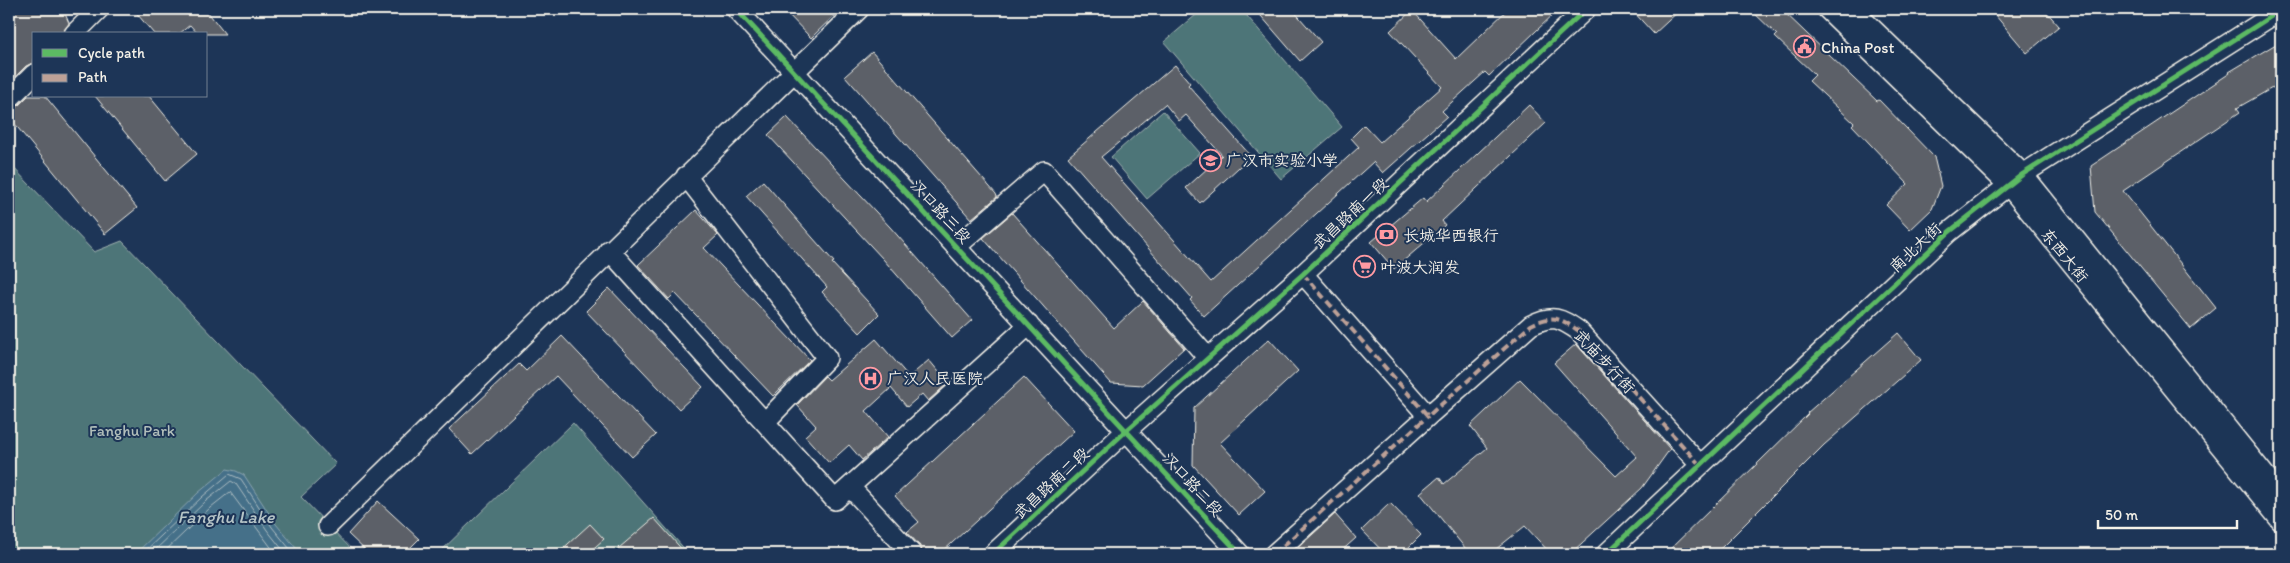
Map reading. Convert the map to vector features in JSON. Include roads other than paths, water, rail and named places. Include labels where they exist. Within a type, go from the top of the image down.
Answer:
[{"type":"street","points":[[76,32],[99,9]]},
{"type":"street","name":"汉口路三段","points":[[736,9],[1126,431]]},
{"type":"street","points":[[328,526],[609,250],[859,9]]},
{"type":"street","name":"武昌路南一段","points":[[1126,431],[1303,274],[1586,9]]},
{"type":"street","name":"东西大街","points":[[1827,9],[2015,180],[2281,521]]},
{"type":"street","name":"东西大街","points":[[1852,9],[2015,180],[2281,495]]},
{"type":"street","name":"南北大街","points":[[1606,554],[1949,232],[2015,180],[2281,10]]},
{"type":"street","points":[[9,99],[32,76]]},
{"type":"street","points":[[956,246],[1044,171],[1208,358]]},
{"type":"street","points":[[686,176],[827,358],[764,422]]},
{"type":"street","points":[[609,250],[835,500],[1029,326]]},
{"type":"street","points":[[1303,274],[1428,416]]},
{"type":"street","name":"武庙步行街","points":[[1274,554],[1531,325],[1546,318],[1563,320],[1579,331],[1700,465]]},
{"type":"street","name":"武昌路南二段","points":[[993,554],[1126,431]]},
{"type":"street","name":"汉口路二段","points":[[1126,431],[1240,554]]},
{"type":"street","points":[[850,487],[912,554]]},
{"type":"water","name":"Fanghu Lake","points":[[227,469],[244,475],[276,524],[301,554],[135,554],[198,493]]},
{"type":"place","name":"China Post","points":[[1805,47]]},
{"type":"place","name":"广汉市实验小学","points":[[1210,160]]},
{"type":"place","name":"长城华西银行","points":[[1387,235]]},
{"type":"place","name":"叶波大润发","points":[[1364,267]]},
{"type":"place","name":"广汉人民医院","points":[[871,378]]},
{"type":"park label","name":"Fanghu Park","points":[[132,430]]}]
